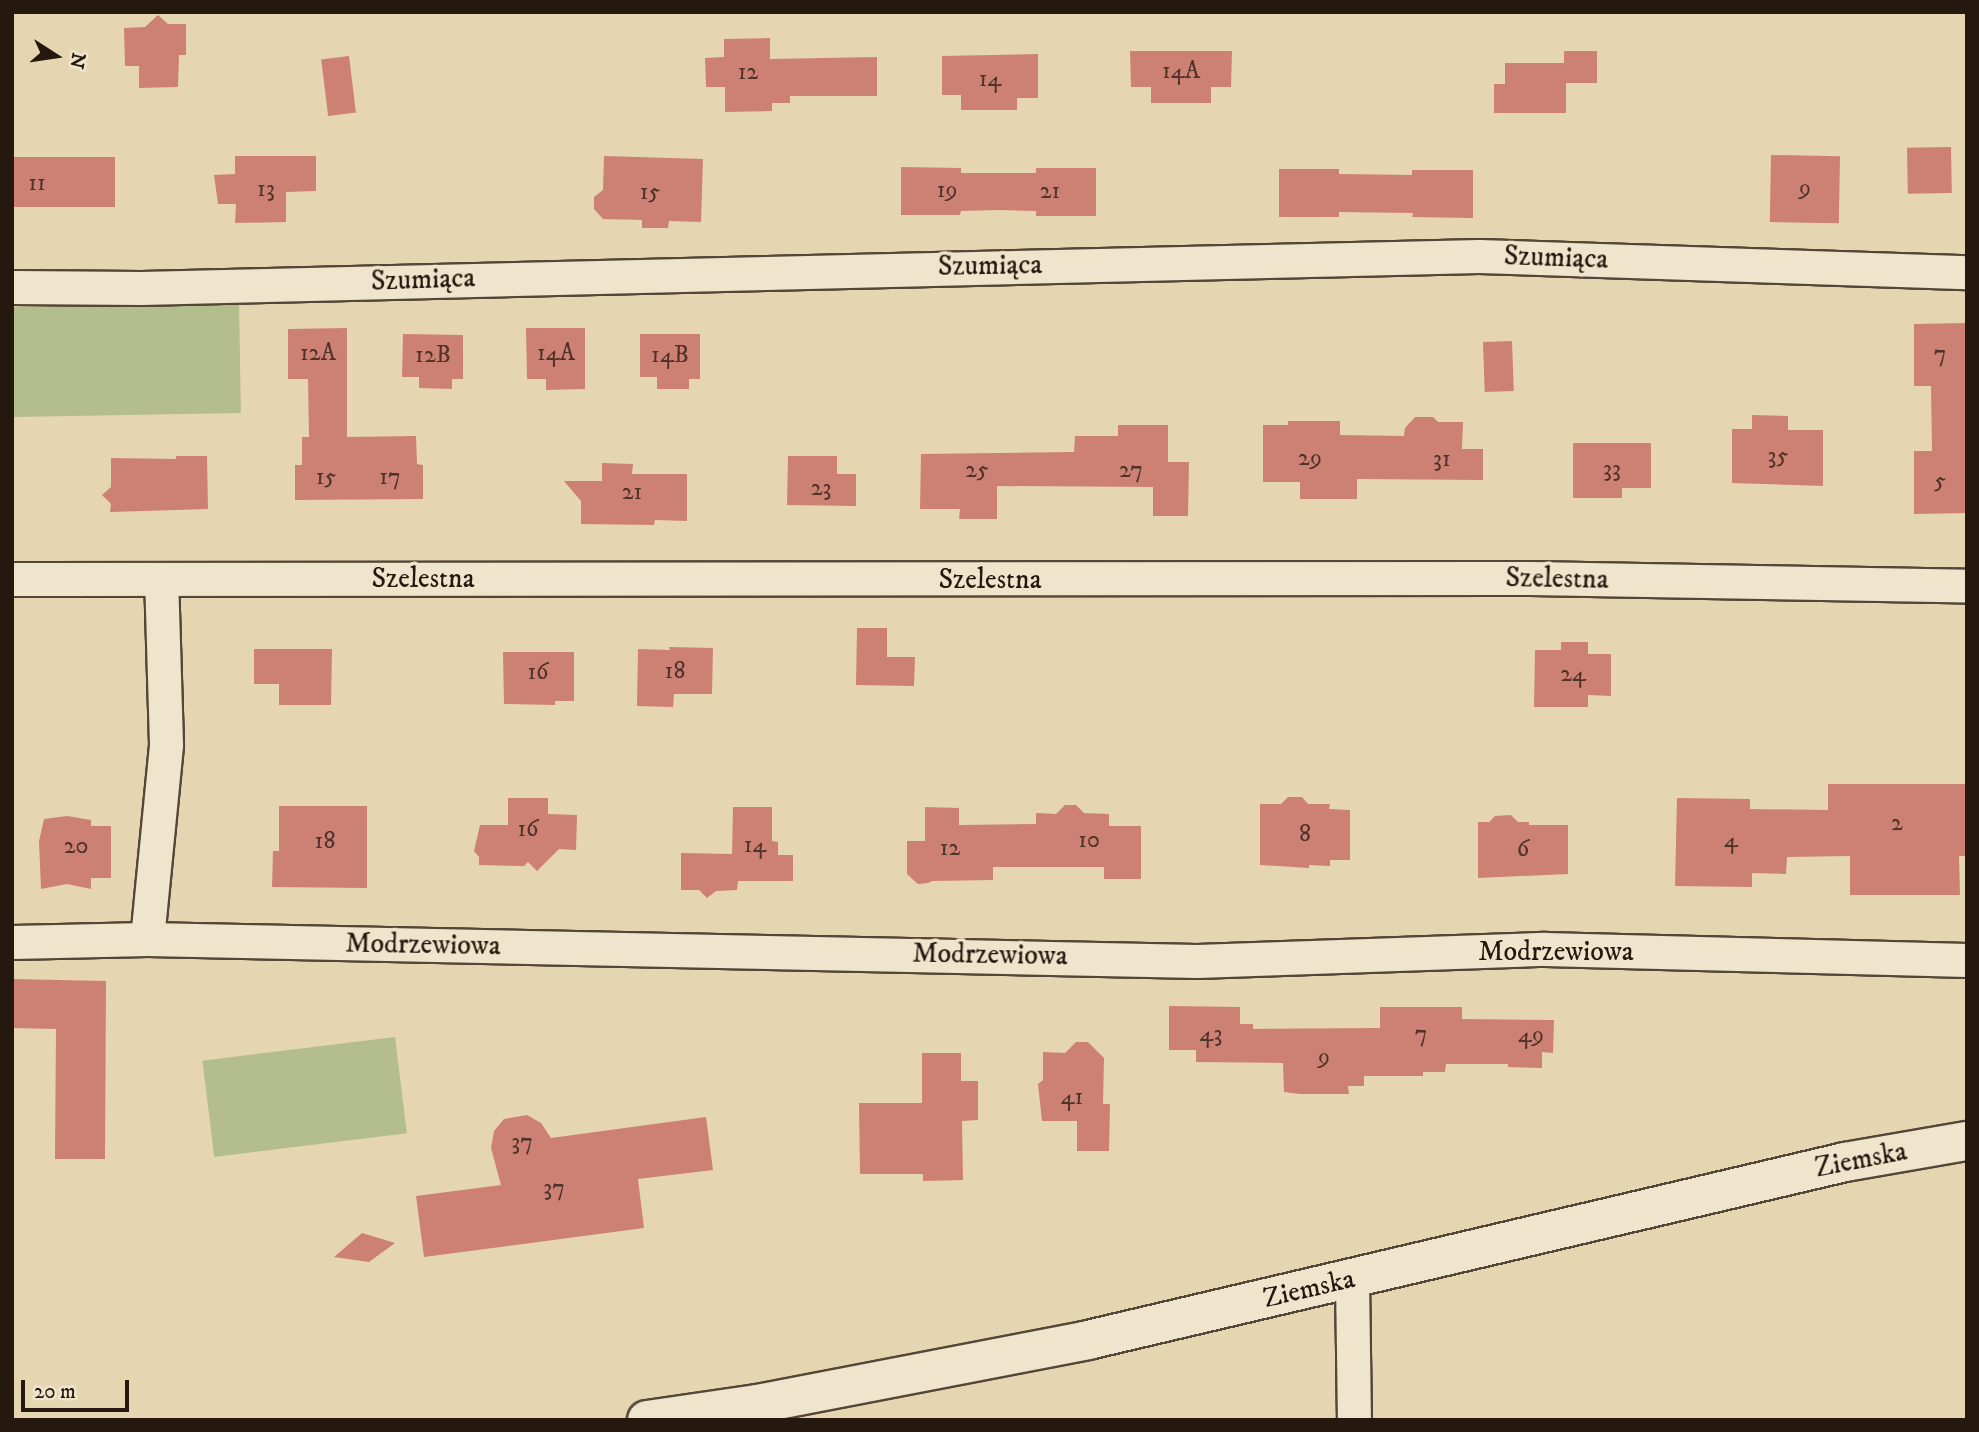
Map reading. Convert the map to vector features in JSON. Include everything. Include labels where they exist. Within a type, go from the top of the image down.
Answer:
[{"type":"street","name":"Szumiąca","points":[[12,287],[141,288],[1479,256],[1967,272]]},
{"type":"street","name":"Szelestna","points":[[12,579],[1530,578],[1967,586]]},
{"type":"street","points":[[147,939],[166,744],[161,579]]},
{"type":"street","name":"Modrzewiowa","points":[[12,942],[147,939],[1197,961],[1545,949],[1967,960]]},
{"type":"street","name":"Ziemska","points":[[647,1420],[757,1412],[1088,1340],[1845,1162],[1967,1141]]},
{"type":"street","points":[[1352,1279],[1354,1420]]},
{"type":"green space","points":[[239,303],[241,413],[14,417],[12,307]]},
{"type":"green space","points":[[395,1037],[407,1133],[214,1157],[202,1061]]},
{"type":"building","points":[[158,15],[168,24],[186,24],[186,55],[179,55],[178,87],[139,88],[139,66],[125,66],[124,28],[145,27]]},
{"type":"building","points":[[770,38],[770,59],[877,57],[877,96],[790,96],[790,103],[772,103],[772,111],[725,112],[725,87],[706,87],[705,58],[724,57],[724,39]]},
{"type":"building","points":[[1130,51],[1232,51],[1231,87],[1211,87],[1211,103],[1151,103],[1151,87],[1131,87]]},
{"type":"building","points":[[1564,51],[1597,51],[1597,83],[1566,83],[1566,113],[1494,113],[1494,84],[1505,84],[1505,63],[1564,63]]},
{"type":"building","points":[[1038,54],[1038,98],[1017,98],[1017,110],[961,110],[961,95],[942,95],[942,56]]},
{"type":"building","points":[[349,56],[356,113],[328,116],[321,59]]},
{"type":"building","points":[[1951,147],[1952,193],[1908,194],[1907,148]]},
{"type":"building","points":[[1771,155],[1840,156],[1839,223],[1770,222]]},
{"type":"building","points":[[235,156],[316,156],[316,191],[286,192],[286,222],[235,223],[236,204],[218,204],[214,175],[235,174]]},
{"type":"building","points":[[604,156],[703,159],[701,222],[669,221],[668,228],[642,228],[642,220],[603,219],[594,209],[594,197],[603,190]]},
{"type":"building","points":[[12,157],[115,157],[115,207],[12,207]]},
{"type":"building","points":[[901,167],[961,168],[961,173],[1036,173],[1036,168],[1096,168],[1096,216],[1036,216],[1036,211],[999,210],[961,211],[960,215],[901,215]]},
{"type":"building","points":[[1279,169],[1339,169],[1339,174],[1412,175],[1412,170],[1473,170],[1473,218],[1412,217],[1413,213],[1339,212],[1339,217],[1279,217]]},
{"type":"building","points":[[1967,323],[1967,513],[1914,514],[1914,451],[1932,451],[1931,386],[1914,386],[1914,324]]},
{"type":"building","points":[[347,328],[347,437],[416,436],[417,464],[423,465],[423,499],[295,500],[295,465],[302,465],[302,437],[309,437],[308,379],[288,379],[288,329]]},
{"type":"building","points":[[526,328],[585,328],[585,389],[546,390],[546,379],[527,379]]},
{"type":"building","points":[[403,334],[463,335],[463,379],[452,379],[452,389],[419,388],[419,377],[402,377]]},
{"type":"building","points":[[640,334],[700,334],[700,379],[689,379],[689,389],[657,389],[657,377],[640,377]]},
{"type":"building","points":[[1512,341],[1514,391],[1485,392],[1483,342]]},
{"type":"building","points":[[1752,415],[1788,416],[1788,430],[1823,430],[1823,486],[1732,483],[1732,429],[1752,429]]},
{"type":"building","points":[[1415,417],[1433,417],[1438,422],[1463,422],[1462,449],[1483,449],[1483,480],[1357,479],[1357,499],[1300,499],[1300,482],[1263,482],[1263,425],[1288,425],[1288,421],[1340,421],[1340,435],[1404,436],[1405,428]]},
{"type":"building","points":[[1118,425],[1168,425],[1168,462],[1189,462],[1188,516],[1153,516],[1153,487],[997,486],[997,519],[959,519],[960,509],[920,509],[921,454],[1074,452],[1075,436],[1118,436]]},
{"type":"building","points":[[1573,443],[1651,443],[1651,488],[1622,488],[1622,498],[1573,498]]},
{"type":"building","points":[[176,456],[207,456],[208,509],[110,512],[111,504],[102,495],[111,487],[111,458],[176,459]]},
{"type":"building","points":[[788,456],[837,456],[837,474],[856,474],[856,506],[787,505]]},
{"type":"building","points":[[602,463],[633,464],[632,474],[687,474],[687,521],[655,520],[654,525],[581,524],[581,501],[564,481],[602,481]]},
{"type":"building","points":[[857,628],[887,628],[887,657],[915,657],[914,686],[856,685]]},
{"type":"building","points":[[1561,642],[1588,642],[1588,654],[1611,654],[1611,696],[1588,695],[1588,707],[1534,707],[1535,650],[1561,650]]},
{"type":"building","points":[[669,647],[713,648],[712,694],[674,694],[673,707],[637,706],[638,649],[670,650]]},
{"type":"building","points":[[254,649],[332,649],[331,705],[279,705],[279,684],[254,684]]},
{"type":"building","points":[[503,652],[574,652],[574,701],[555,701],[555,705],[504,704]]},
{"type":"building","points":[[1828,784],[1967,784],[1967,856],[1959,856],[1960,895],[1850,895],[1850,856],[1787,857],[1786,874],[1752,873],[1752,887],[1675,886],[1677,798],[1750,799],[1750,809],[1828,810]]},
{"type":"building","points":[[1288,797],[1302,797],[1308,804],[1330,804],[1329,809],[1350,810],[1350,860],[1330,860],[1330,866],[1309,865],[1309,868],[1260,865],[1260,804],[1281,804]]},
{"type":"building","points":[[508,798],[548,798],[548,814],[577,815],[576,850],[559,849],[537,871],[528,862],[524,866],[479,865],[479,857],[474,851],[480,825],[508,825]]},
{"type":"building","points":[[1065,805],[1076,805],[1084,813],[1109,814],[1109,826],[1141,826],[1141,879],[1104,879],[1104,867],[993,867],[993,880],[932,881],[918,884],[907,874],[907,841],[925,841],[925,807],[959,808],[959,825],[1036,824],[1036,813],[1056,814]]},
{"type":"building","points":[[279,806],[367,806],[367,888],[272,887],[273,851],[279,851]]},
{"type":"building","points":[[733,807],[772,807],[772,841],[778,842],[778,855],[793,855],[793,881],[738,881],[737,890],[716,891],[707,898],[699,890],[681,890],[681,853],[732,854]]},
{"type":"building","points":[[1511,815],[1518,822],[1529,822],[1529,825],[1568,825],[1568,874],[1478,878],[1478,822],[1489,822],[1495,816]]},
{"type":"building","points":[[67,816],[91,820],[91,826],[111,826],[111,878],[91,878],[91,889],[67,884],[41,889],[39,841],[44,819]]},
{"type":"building","points":[[12,979],[106,981],[105,1159],[55,1159],[56,1029],[12,1028]]},
{"type":"building","points":[[1169,1006],[1240,1007],[1240,1024],[1253,1024],[1253,1029],[1380,1028],[1380,1007],[1462,1007],[1462,1019],[1554,1020],[1553,1053],[1542,1052],[1542,1068],[1508,1067],[1508,1064],[1446,1064],[1445,1072],[1423,1072],[1423,1076],[1364,1076],[1364,1086],[1348,1086],[1349,1094],[1300,1094],[1284,1092],[1283,1063],[1196,1062],[1196,1050],[1169,1050]]},
{"type":"building","points":[[1076,1042],[1088,1042],[1104,1058],[1103,1104],[1110,1104],[1109,1151],[1077,1151],[1077,1121],[1042,1121],[1038,1084],[1043,1080],[1043,1052],[1065,1053]]},
{"type":"building","points":[[922,1053],[961,1053],[961,1081],[978,1081],[978,1120],[962,1121],[963,1180],[923,1181],[923,1174],[860,1174],[859,1103],[922,1103]]},
{"type":"building","points":[[527,1115],[541,1123],[551,1138],[706,1117],[713,1170],[638,1179],[644,1228],[424,1257],[416,1196],[501,1185],[491,1148],[494,1131],[504,1119]]},
{"type":"building","points":[[362,1233],[395,1243],[369,1262],[334,1257]]}]
